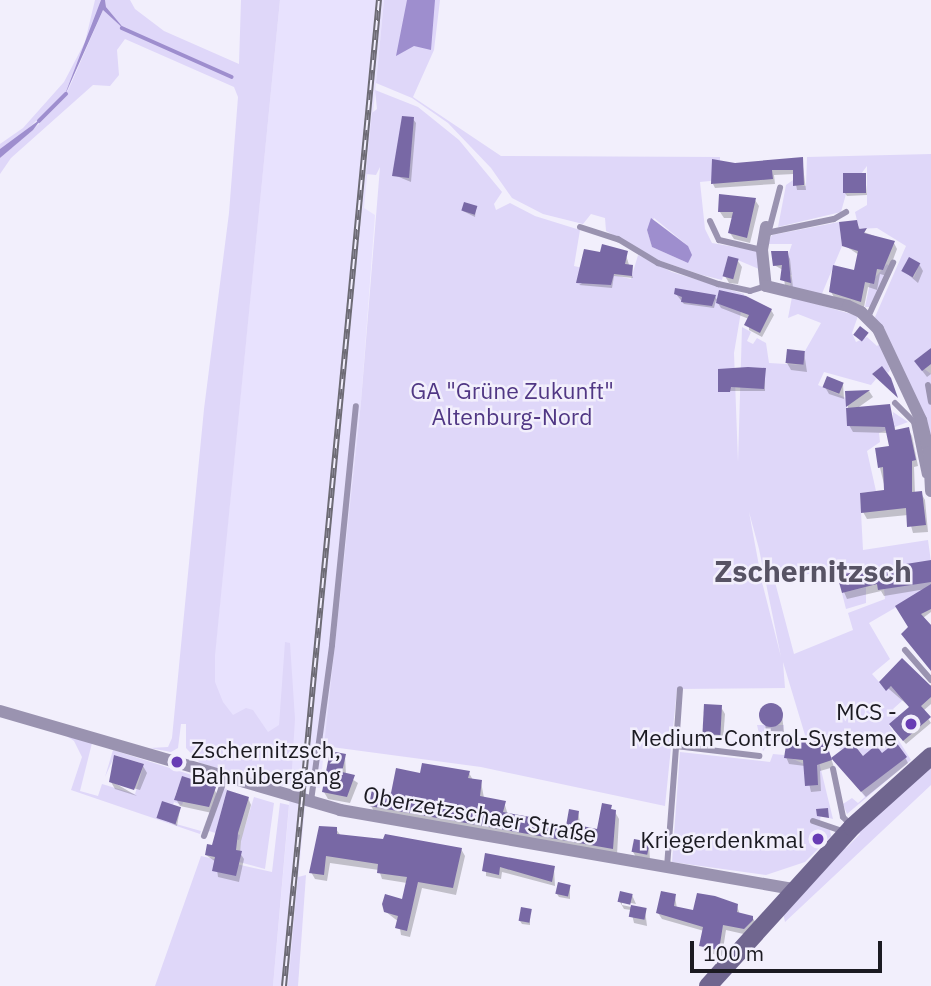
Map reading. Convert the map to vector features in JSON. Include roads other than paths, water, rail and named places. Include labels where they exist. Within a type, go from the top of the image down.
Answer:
[{"type":"street","points":[[766,237],[766,286],[848,306],[868,317],[916,405],[930,459],[931,493]]},
{"type":"street","name":"Oberzetzschaer Straße","points":[[0,711],[311,803],[667,869],[797,890]]},
{"type":"street","points":[[708,986],[849,830],[931,756]]},
{"type":"lane","points":[[766,237],[780,188]]},
{"type":"lane","points":[[710,221],[719,240],[766,237],[834,219],[846,212]]},
{"type":"lane","points":[[580,227],[618,239],[658,262],[707,280],[750,291],[766,286]]},
{"type":"lane","points":[[868,317],[893,263]]},
{"type":"lane","points":[[928,385],[931,402]]},
{"type":"lane","points":[[895,403],[914,422],[931,493]]},
{"type":"lane","points":[[311,803],[332,645],[356,406]]},
{"type":"lane","points":[[905,650],[931,680]]},
{"type":"lane","points":[[667,869],[680,689]]},
{"type":"lane","points":[[676,746],[759,756]]},
{"type":"lane","points":[[833,769],[843,817],[849,830]]},
{"type":"lane","points":[[204,836],[225,778]]},
{"type":"lane","points":[[813,821],[849,830]]},
{"type":"waterway","points":[[122,28],[232,77]]},
{"type":"waterway","points":[[39,121],[66,94]]},
{"type":"railway","points":[[284,986],[379,0]]},
{"type":"place","name":"MCS - Medium-Control-Systeme","points":[[911,724]]},
{"type":"place","name":"Zschernitzsch, Bahnübergang","points":[[177,762]]},
{"type":"place","name":"Kriegerdenkmal","points":[[818,839]]},
{"type":"district","name":"Zschernitzsch","points":[[813,571]]},
{"type":"park label","name":"GA \"Grüne Zukunft\" Altenburg-Nord","points":[[512,403]]}]
